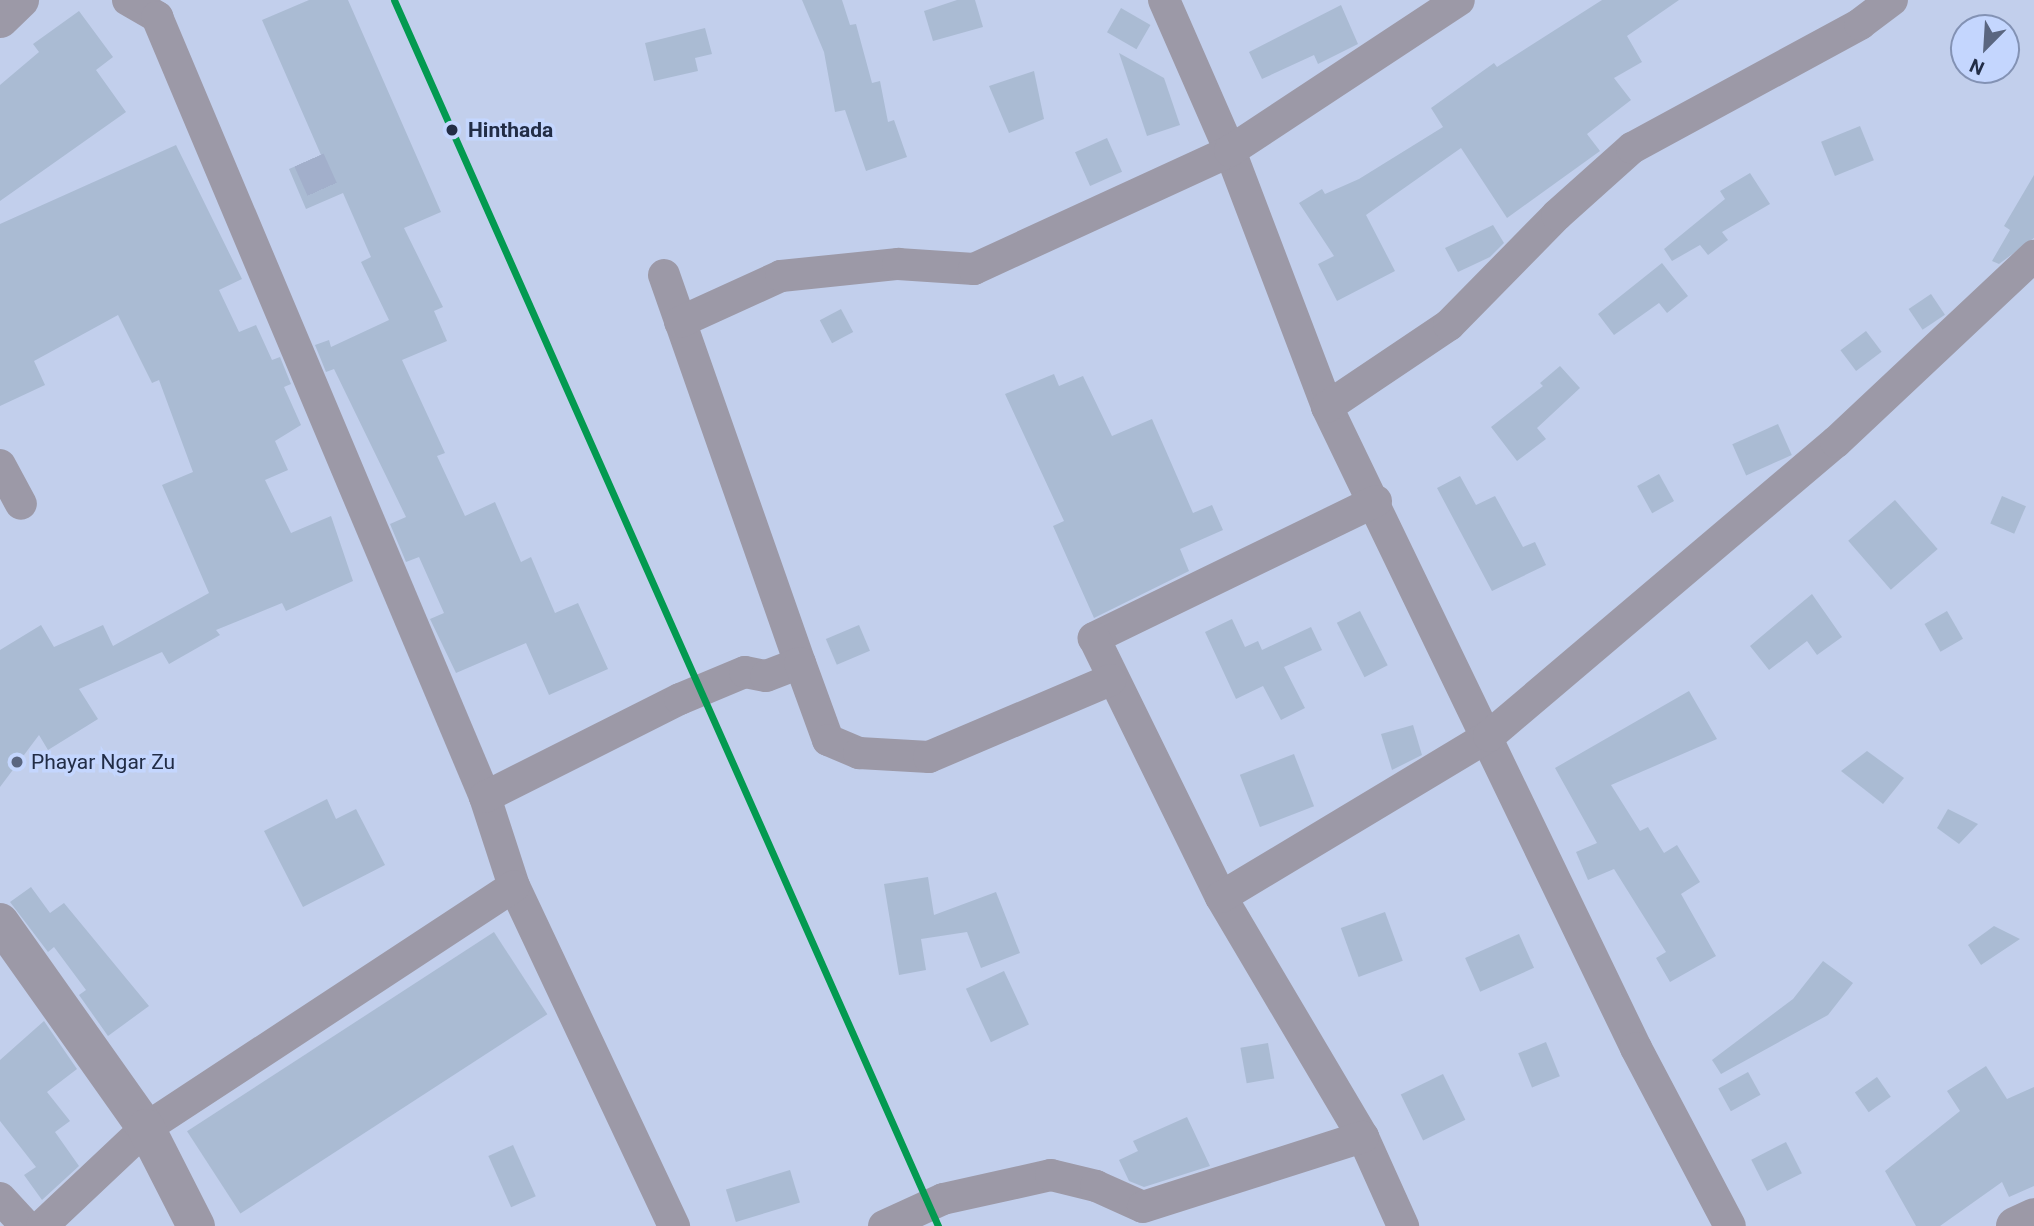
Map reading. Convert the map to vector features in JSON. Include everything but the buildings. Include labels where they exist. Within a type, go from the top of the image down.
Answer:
[{"type":"street","points":[[0,19],[20,0]]},
{"type":"street","points":[[128,0],[157,17],[485,797],[514,886],[674,1226]]},
{"type":"street","points":[[1164,0],[1230,151],[1327,407],[1376,501],[1636,1048],[1730,1226]]},
{"type":"street","points":[[680,322],[781,276],[898,264],[974,269],[1230,151],[1459,0]]},
{"type":"street","points":[[1327,407],[1449,325],[1557,215],[1632,148],[1860,24],[1892,0]]},
{"type":"street","points":[[1221,897],[1489,736],[1836,442],[2034,256]]},
{"type":"street","points":[[664,275],[828,740],[859,753],[929,757],[1110,680]]},
{"type":"street","points":[[0,465],[20,503]]},
{"type":"street","points":[[1376,501],[1094,638],[1110,680],[1221,897],[1363,1137],[1404,1226]]},
{"type":"street","points":[[485,797],[680,699],[746,673],[766,676],[800,663]]},
{"type":"street","points":[[42,1226],[146,1128],[514,886]]},
{"type":"street","points":[[0,922],[146,1128],[196,1226]]},
{"type":"street","points":[[884,1226],[943,1199],[1051,1175],[1096,1185],[1143,1207],[1363,1137]]},
{"type":"street","points":[[0,1198],[26,1226]]},
{"type":"street","points":[[2015,1226],[2034,1217]]},
{"type":"tunnel","points":[[309,160],[327,200]]},
{"type":"transit line","points":[[394,0],[938,1226]]},
{"type":"place","name":"Hinthada","points":[[452,130]]},
{"type":"place","name":"Phayar Ngar Zu","points":[[17,762]]}]
